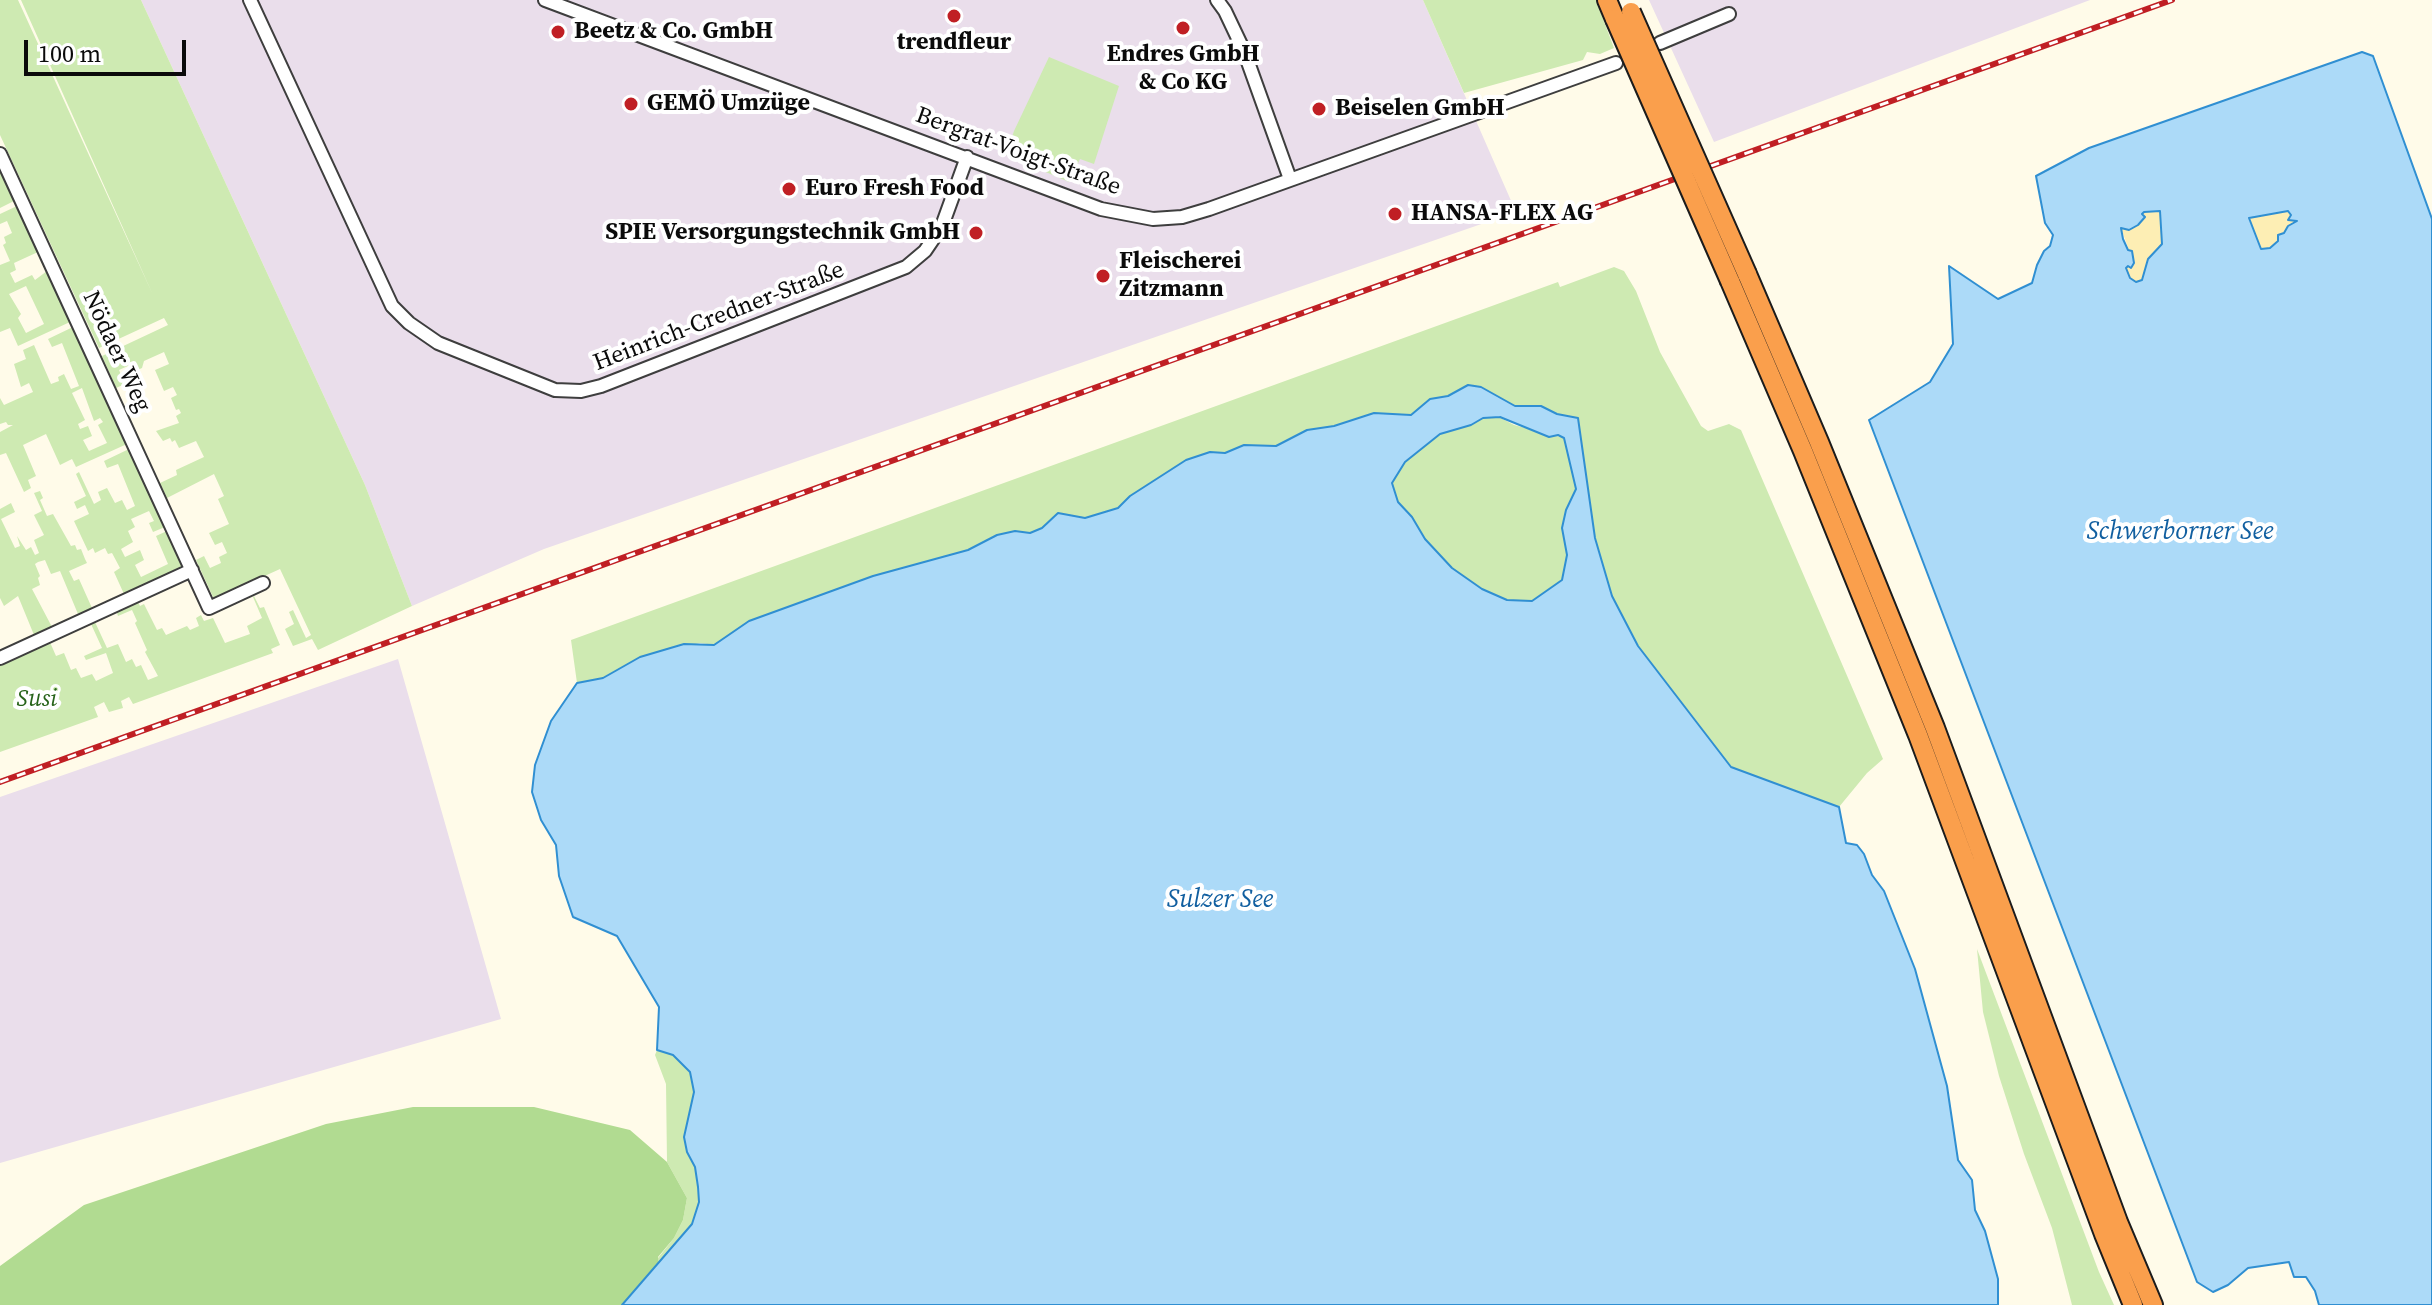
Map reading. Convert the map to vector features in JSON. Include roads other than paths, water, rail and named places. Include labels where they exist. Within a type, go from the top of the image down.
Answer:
[{"type":"highway","points":[[1607,0],[1624,10],[1738,278],[1809,465],[1918,735],[2133,1305]]},
{"type":"highway","points":[[1738,278],[1819,442],[1935,728],[2113,1208],[2153,1305]]},
{"type":"street","name":"Heinrich-Credner-Straße","points":[[250,0],[392,306],[409,323],[438,343],[555,390],[581,391],[601,386],[906,267],[925,251],[942,226],[967,157]]},
{"type":"street","name":"Bergrat-Voigt-Straße","points":[[545,0],[580,6],[1101,209],[1153,219],[1193,214],[1616,63]]},
{"type":"street","points":[[1217,0],[1244,51],[1290,179]]},
{"type":"street","points":[[1660,43],[1729,14]]},
{"type":"street","name":"Nödaer Weg","points":[[0,154],[209,608],[263,583]]},
{"type":"street","points":[[0,658],[192,570]]},
{"type":"water","name":"Schwerborner See","points":[[2362,52],[2373,56],[2432,219],[2432,1305],[2319,1305],[2306,1277],[2294,1277],[2289,1262],[2248,1268],[2228,1285],[2213,1292],[2197,1282],[1869,420],[1930,382],[1953,344],[1949,266],[1998,299],[2032,283],[2037,265],[2050,246],[2053,235],[2045,223],[2036,176],[2089,148]],"holes":[[[2160,211],[2162,244],[2148,259],[2142,280],[2136,282],[2130,278],[2126,268],[2131,268],[2134,263],[2121,228],[2129,230],[2138,225],[2145,217],[2144,212]],[[2288,211],[2291,215],[2288,220],[2297,221],[2278,235],[2278,241],[2270,248],[2261,249],[2249,218]]]},
{"type":"water","name":"Sulzer See","points":[[1468,385],[1481,387],[1515,406],[1541,406],[1557,414],[1578,418],[1595,538],[1612,596],[1638,646],[1731,767],[1839,807],[1846,843],[1857,845],[1864,854],[1872,875],[1884,891],[1915,969],[1947,1086],[1958,1160],[1972,1180],[1975,1210],[1985,1231],[1998,1279],[1998,1305],[622,1305],[692,1224],[699,1202],[698,1187],[695,1167],[684,1137],[694,1092],[690,1072],[673,1055],[657,1050],[659,1007],[617,936],[573,917],[559,876],[556,845],[541,820],[532,792],[535,765],[551,721],[577,683],[603,678],[640,657],[684,644],[714,645],[749,621],[873,576],[968,550],[997,535],[1015,531],[1030,533],[1042,528],[1058,513],[1085,518],[1118,508],[1130,496],[1186,460],[1210,452],[1225,453],[1244,445],[1276,446],[1307,430],[1334,426],[1374,413],[1411,415],[1430,399],[1448,396]],"holes":[[[1500,417],[1549,437],[1558,435],[1564,438],[1576,489],[1562,528],[1567,555],[1562,580],[1532,601],[1507,600],[1482,589],[1452,568],[1425,539],[1412,517],[1398,502],[1392,483],[1405,462],[1440,434],[1483,418]]]},
{"type":"railway","points":[[0,782],[2172,0]]},
{"type":"place","name":"trendfleur","points":[[954,16]]},
{"type":"place","name":"Endres GmbH & Co KG","points":[[1183,28]]},
{"type":"place","name":"Beetz & Co. GmbH","points":[[558,32]]},
{"type":"place","name":"GEMÖ Umzüge","points":[[631,104]]},
{"type":"place","name":"Beiselen GmbH","points":[[1319,109]]},
{"type":"place","name":"Euro Fresh Food","points":[[789,189]]},
{"type":"place","name":"HANSA-FLEX AG","points":[[1395,214]]},
{"type":"place","name":"SPIE Versorgungstechnik GmbH","points":[[976,233]]},
{"type":"place","name":"Fleischerei Zitzmann","points":[[1103,276]]},
{"type":"park label","name":"Susi","points":[[37,700]]}]
